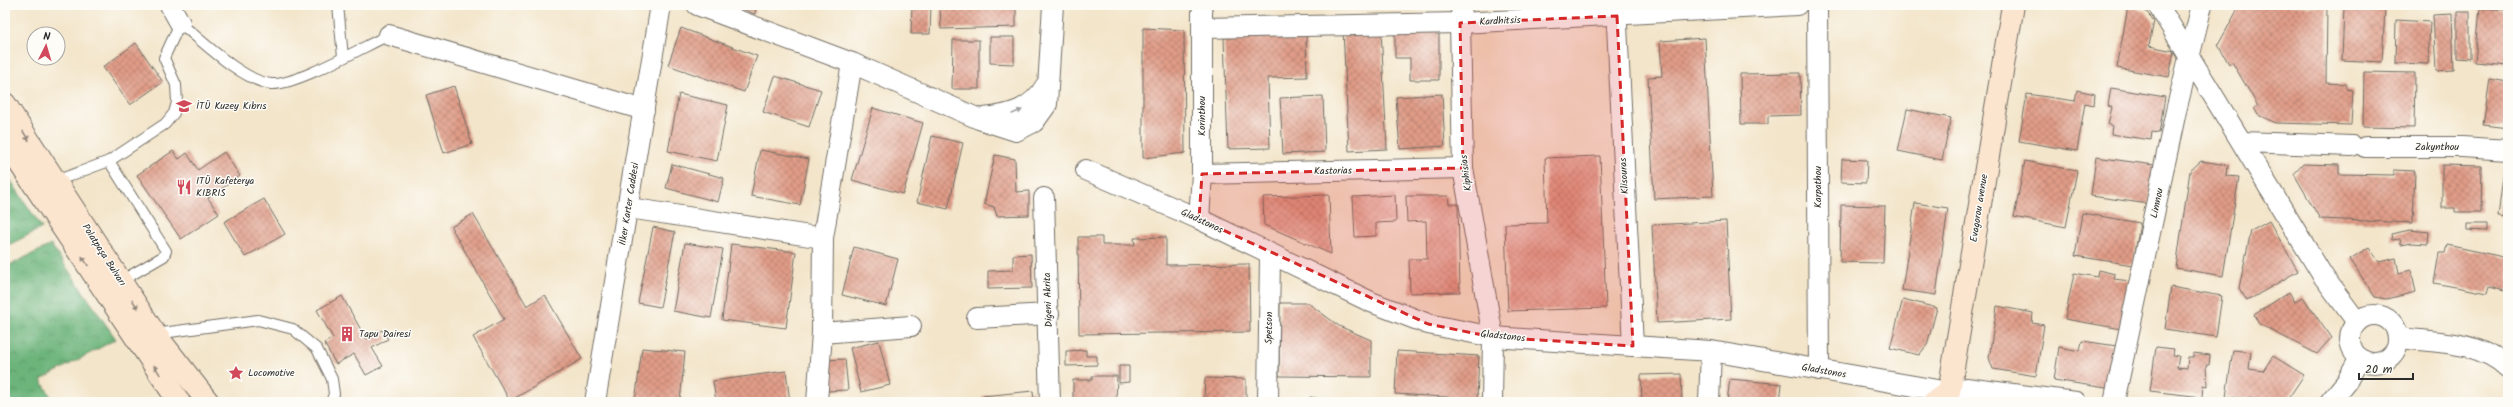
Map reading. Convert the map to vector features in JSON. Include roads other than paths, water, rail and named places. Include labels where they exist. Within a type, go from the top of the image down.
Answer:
[{"type":"main road","name":"Evagorou avenue","points":[[1942,397],[2013,5]]},
{"type":"main road","name":"Polatpaşa Bulvarı","points":[[5,104],[121,281],[147,339],[179,402]]},
{"type":"main road","name":"Polatpaşa Bulvarı","points":[[5,141],[147,339],[208,402]]},
{"type":"street","points":[[170,5],[180,23]]},
{"type":"street","name":"İlker Karter Caddesi","points":[[595,402],[629,208],[661,5]]},
{"type":"street","points":[[697,5],[852,63],[979,119],[1016,131],[1034,122],[1047,104],[1050,78],[1053,5]]},
{"type":"street","name":"Kardhitsis","points":[[1202,20],[1461,15],[1797,5]]},
{"type":"street","name":"Karpathou","points":[[1817,5],[1819,370]]},
{"type":"street","points":[[2158,5],[2323,276],[2357,322]]},
{"type":"street","name":"Limnou","points":[[2114,402],[2189,55],[2202,5]]},
{"type":"street","name":"Klisouras","points":[[1616,10],[1633,346]]},
{"type":"street","name":"Kiphisias","points":[[1461,15],[1464,168],[1494,337],[1492,402]]},
{"type":"street","name":"Korinthou","points":[[1199,219],[1202,174],[1202,20]]},
{"type":"street","points":[[389,35],[644,110]]},
{"type":"street","points":[[817,402],[822,333],[823,238],[852,63]]},
{"type":"street","name":"Zakynthou","points":[[2242,142],[2359,147],[2462,147],[2508,150]]},
{"type":"street","name":"Kastorias","points":[[1202,174],[1464,168]]},
{"type":"street","name":"Gladstonos","points":[[1086,170],[1199,219],[1371,302],[1428,324],[1494,337],[1711,351],[1819,370],[1942,397]]},
{"type":"street","name":"Digeni Akrita","points":[[1044,198],[1050,402]]},
{"type":"street","points":[[629,208],[823,238]]},
{"type":"street","name":"Spetson","points":[[1268,402],[1270,254]]},
{"type":"street","points":[[977,318],[1048,314]]},
{"type":"street","points":[[2371,314],[2387,318],[2397,330],[2399,338],[2395,353],[2389,358],[2374,363],[2360,358],[2350,345],[2352,328],[2357,322],[2371,314]]},
{"type":"street","points":[[822,333],[911,326]]},
{"type":"street","points":[[2399,338],[2453,344],[2486,352],[2508,367]]},
{"type":"street","points":[[1709,402],[1711,351]]},
{"type":"street","points":[[2330,402],[2348,381],[2360,358]]},
{"type":"street","points":[[1942,397],[1966,388],[2076,402]]},
{"type":"lane","points":[[338,5],[343,57]]},
{"type":"lane","points":[[56,181],[109,161],[165,124],[174,113],[177,102],[176,85],[164,58],[180,23],[237,70],[270,84],[293,80],[389,35]]},
{"type":"lane","points":[[109,161],[166,251],[164,256],[121,281]]},
{"type":"lane","points":[[147,339],[258,320],[293,329],[317,349],[332,379],[334,394],[331,402]]},
{"type":"place","name":"İTÜ Kuzey Kıbrıs","points":[[184,106]]},
{"type":"place","name":"ITÜ Kafeterya KIBRIS","points":[[184,187]]},
{"type":"place","name":"Tapu Dairesi","points":[[347,334]]},
{"type":"place","name":"Locomotive","points":[[236,373]]}]
